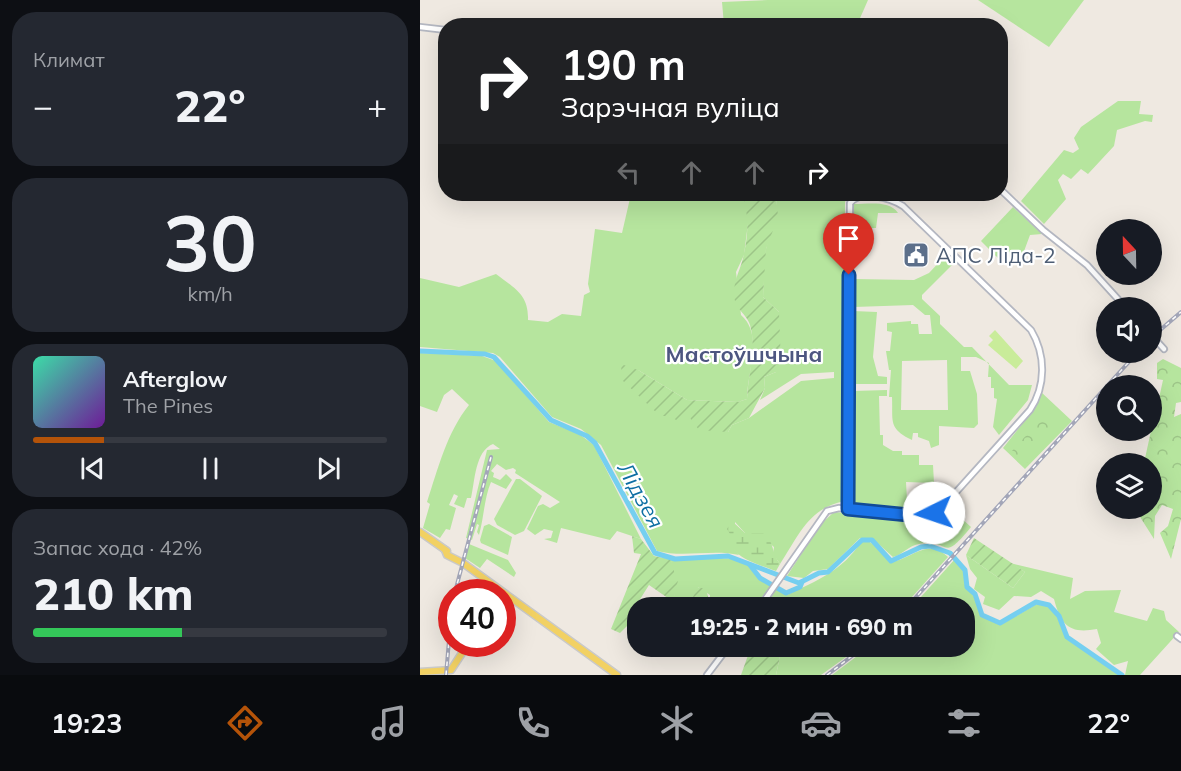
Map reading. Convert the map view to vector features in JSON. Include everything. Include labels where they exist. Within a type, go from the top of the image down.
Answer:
[{"type":"main road","points":[[420,532],[482,579]]},
{"type":"main road","points":[[516,604],[618,675]]},
{"type":"main road","points":[[420,672],[451,670],[460,657]]},
{"type":"street","points":[[420,27],[438,29]]},
{"type":"street","points":[[1008,197],[1043,230],[1087,265],[1116,297]]},
{"type":"street","points":[[848,509],[852,201]]},
{"type":"street","points":[[767,597],[823,516],[832,509],[919,516],[942,509],[1030,410],[1037,397],[1042,370],[1040,347],[1031,330],[920,221],[894,201]]},
{"type":"street","points":[[707,675],[721,657]]},
{"type":"green space","points":[[868,0],[860,18],[723,18],[722,2]]},
{"type":"green space","points":[[978,0],[1084,0],[1049,47]]},
{"type":"green space","points":[[1118,101],[1141,101],[1139,114],[1153,115],[1152,122],[1145,121],[1117,130],[1114,146],[1088,174],[1081,169],[1071,179],[1063,174],[1058,180],[1066,199],[1044,224],[1021,201],[1064,150],[1073,153],[1079,149],[1074,138],[1081,127]]},
{"type":"green space","points":[[629,201],[745,201],[749,215],[744,255],[736,272],[741,315],[748,323],[753,343],[747,399],[738,402],[687,400],[638,370],[669,416],[690,418],[728,432],[732,425],[749,418],[801,381],[834,378],[834,372],[801,374],[760,400],[765,388],[764,377],[776,372],[779,312],[763,297],[764,261],[776,217],[777,201],[846,201],[844,501],[821,510],[813,517],[799,533],[780,564],[773,554],[774,547],[760,535],[745,533],[735,522],[734,548],[739,555],[729,553],[677,554],[657,551],[601,445],[581,429],[552,417],[500,357],[493,353],[420,347],[420,278],[459,287],[496,274],[519,292],[526,304],[528,320],[548,322],[562,314],[581,316],[584,295],[590,292],[588,284],[595,229],[622,233]]},
{"type":"green space","points":[[744,201],[777,201],[778,217],[766,249],[763,297],[779,312],[781,364],[776,372],[764,377],[765,388],[749,418],[732,425],[728,432],[699,430],[690,418],[678,421],[669,416],[660,416],[622,380],[621,364],[638,370],[687,400],[738,402],[747,399],[752,334],[748,321],[736,303],[734,293],[747,238]]},
{"type":"green space","points":[[854,204],[884,204],[898,213],[878,213],[876,228],[854,228]]},
{"type":"green space","points":[[1013,207],[1042,234],[1030,235],[1020,262],[1008,251],[1000,260],[981,241]]},
{"type":"green space","points":[[945,256],[952,265],[922,295],[922,299],[940,316],[940,324],[964,347],[972,347],[986,362],[976,357],[961,357],[961,371],[970,371],[977,394],[978,424],[974,428],[939,426],[939,445],[931,448],[929,441],[918,437],[918,433],[913,433],[912,440],[895,428],[892,418],[892,397],[889,397],[891,370],[889,370],[886,351],[890,351],[892,332],[887,331],[887,323],[911,321],[911,324],[918,324],[919,334],[932,334],[930,315],[925,315],[913,305],[854,307],[854,279],[914,280],[929,273]],"holes":[[[947,360],[948,410],[901,410],[902,361]]]},
{"type":"green space","points":[[853,311],[877,312],[873,357],[878,376],[887,377],[887,384],[853,384]]},
{"type":"green space","points":[[995,330],[1023,361],[1016,369],[988,345],[993,340],[989,336]]},
{"type":"green space","points":[[420,353],[482,356],[496,361],[549,422],[579,434],[594,445],[641,539],[617,531],[610,540],[561,528],[557,543],[544,539],[551,538],[553,531],[544,529],[535,535],[527,529],[538,506],[543,504],[550,508],[560,502],[515,473],[516,470],[513,468],[506,470],[497,464],[491,471],[494,473],[493,477],[500,480],[506,474],[512,480],[506,489],[491,482],[479,535],[477,524],[472,540],[466,538],[487,450],[500,449],[493,444],[487,448],[479,460],[471,498],[467,498],[464,508],[454,504],[458,496],[454,494],[449,505],[456,508],[450,530],[446,529],[440,538],[423,528],[430,504],[427,502],[444,451],[469,405],[452,389],[444,395],[437,412],[420,406]]},
{"type":"green space","points":[[1162,360],[1181,368],[1181,402],[1176,403],[1174,417],[1181,414],[1181,519],[1171,559],[1160,533],[1168,526],[1173,509],[1162,505],[1162,453],[1146,453],[1149,441],[1162,441],[1163,380],[1162,375],[1157,375],[1157,363],[1162,363]]},
{"type":"green space","points":[[989,364],[1009,385],[1032,385],[1028,400],[999,435],[993,427],[997,399],[994,398],[994,388],[991,388],[991,377],[988,377]]},
{"type":"green space","points":[[887,390],[887,396],[879,396],[880,435],[883,435],[883,445],[893,451],[902,451],[902,455],[919,455],[919,465],[933,465],[934,483],[906,482],[907,500],[945,500],[923,512],[853,504],[853,391]]},
{"type":"green space","points":[[1041,392],[1072,421],[1025,469],[1003,448],[1036,407]]},
{"type":"green space","points":[[1045,415],[1057,427],[1027,463],[1019,462],[1011,452]]},
{"type":"green space","points":[[516,479],[520,479],[542,496],[524,531],[515,535],[497,525],[494,519]]},
{"type":"green space","points":[[949,507],[971,527],[950,547],[929,543],[919,544],[893,557],[873,539],[860,538],[828,569],[813,571],[804,578],[787,576],[820,525],[834,512],[921,519],[930,518]]},
{"type":"green space","points":[[1141,519],[1155,519],[1154,539]]},
{"type":"green space","points":[[732,521],[745,533],[765,533],[780,564],[776,571],[758,565],[736,552],[727,529]]},
{"type":"green space","points":[[489,524],[512,537],[508,555],[481,543],[484,526]]},
{"type":"green space","points":[[632,536],[641,539],[654,556],[670,559],[674,566],[674,577],[678,581],[674,594],[675,597],[666,597],[649,585],[641,597],[627,597],[627,626],[620,633],[611,629],[641,554],[634,553]]},
{"type":"green space","points":[[974,538],[1025,572],[1013,588],[966,555]]},
{"type":"green space","points":[[868,541],[876,546],[890,562],[925,549],[940,551],[948,557],[912,597],[769,597],[775,589],[787,595],[819,579],[837,568],[861,542]]},
{"type":"green space","points":[[469,544],[508,560],[516,573],[514,577],[487,559],[480,568],[465,558]]},
{"type":"green space","points":[[966,555],[1013,588],[1025,572],[1010,563],[1073,578],[1070,599],[1085,591],[1121,590],[1114,612],[1147,621],[1153,608],[1164,611],[1166,620],[1179,632],[1140,675],[1125,675],[1128,661],[1114,665],[1096,649],[1101,643],[1097,629],[1080,630],[1068,626],[1060,616],[1054,599],[1041,591],[1031,597],[1014,596],[999,610],[983,604],[985,597],[974,589],[977,578],[970,569]]},
{"type":"green space","points":[[710,557],[741,561],[751,568],[761,580],[771,585],[762,597],[710,597],[698,587],[694,597],[674,597],[670,559]]},
{"type":"green space","points":[[955,559],[964,571],[967,587],[974,597],[921,597]]},
{"type":"green space","points":[[697,587],[706,589],[708,597],[693,597]]},
{"type":"green space","points":[[975,598],[981,616],[1000,625],[1037,604],[1051,607],[1064,627],[1066,637],[1120,675],[832,675],[856,657],[975,657]]},
{"type":"green space","points":[[747,657],[780,657],[776,675],[741,675]]},
{"type":"green space","points":[[780,657],[846,657],[821,675],[776,675]]},
{"type":"waterway","name":"Лідзея","points":[[420,351],[485,354],[494,357],[551,420],[587,436],[595,443],[655,553],[675,559],[728,556],[799,583],[819,573],[828,572],[862,540],[872,540],[891,561],[921,547],[930,546],[950,553],[965,570],[967,587],[975,594],[982,615],[1000,623],[1036,602],[1049,605],[1059,616],[1067,637],[1122,675]]},
{"type":"waterway","points":[[750,565],[760,578],[786,593],[800,587],[802,582]]},
{"type":"railway","points":[[1162,328],[1181,312]]},
{"type":"railway","points":[[1117,375],[1128,363]]},
{"type":"railway","points":[[916,597],[1096,398]]},
{"type":"railway","points":[[458,579],[491,457]]},
{"type":"railway","points":[[446,675],[448,657]]},
{"type":"railway","points":[[827,675],[851,657]]},
{"type":"place","name":"АПС Ліда-2","points":[[916,255]]},
{"type":"district","name":"Мастоўшчына","points":[[744,354]]},
{"type":"route","points":[[849,275],[848,509],[919,516],[934,513]]}]
